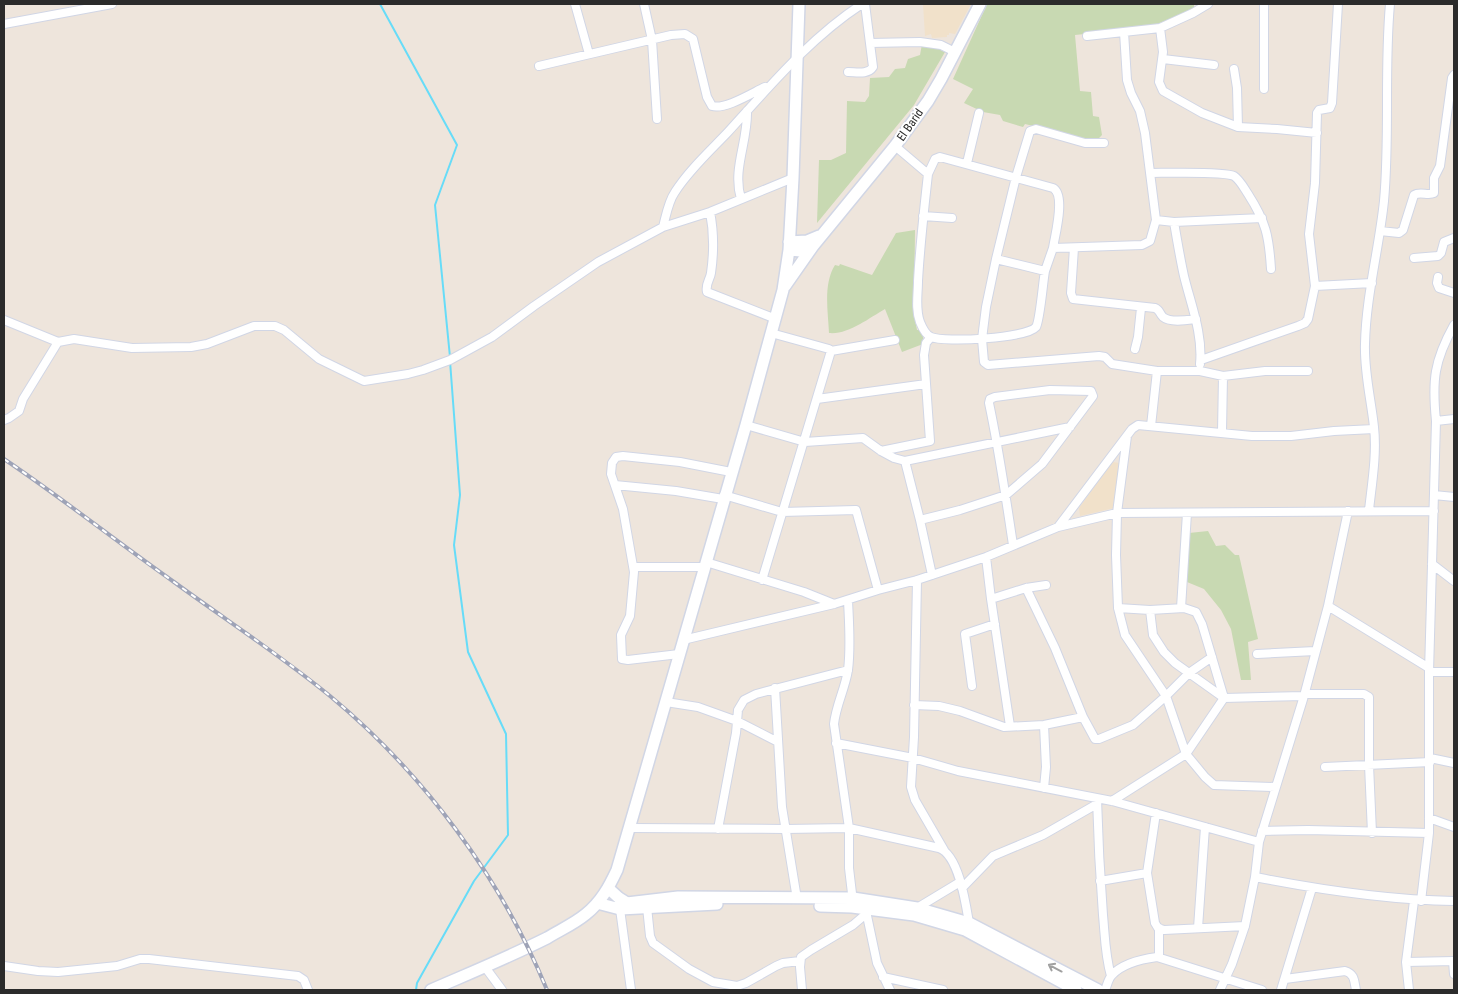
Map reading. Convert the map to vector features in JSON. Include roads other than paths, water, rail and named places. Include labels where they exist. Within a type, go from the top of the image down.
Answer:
[{"type":"street","points":[[4,24],[112,4]]},
{"type":"street","points":[[575,4],[589,54]]},
{"type":"street","points":[[644,4],[652,40],[657,119]]},
{"type":"street","points":[[431,990],[528,947],[572,924],[597,903],[608,888],[617,870],[746,425],[783,290],[789,246],[793,178],[799,4]]},
{"type":"street","points":[[663,228],[675,192],[769,84],[844,17],[864,4],[872,69],[865,73],[848,72]]},
{"type":"street","name":"El Barid","points":[[783,290],[813,246],[895,146],[928,100],[980,4]]},
{"type":"street","points":[[1087,36],[1160,28],[1208,4]]},
{"type":"street","points":[[1264,4],[1264,89]]},
{"type":"street","points":[[1201,360],[1305,324],[1308,319],[1314,286],[1309,234],[1315,183],[1317,111],[1330,108],[1333,99],[1338,4]]},
{"type":"street","points":[[1369,510],[1374,470],[1374,429],[1364,347],[1367,313],[1380,231],[1386,160],[1387,37],[1390,4]]},
{"type":"street","points":[[1160,28],[1163,59],[1159,82],[1163,91],[1202,113],[1238,127],[1317,133]]},
{"type":"street","points":[[1052,248],[1142,245],[1150,240],[1156,220],[1145,133],[1140,111],[1130,94],[1127,80],[1124,32]]},
{"type":"street","points":[[540,66],[685,34],[693,39],[707,97],[714,106],[726,105],[769,84]]},
{"type":"street","points":[[870,43],[920,42],[941,45],[955,52]]},
{"type":"street","points":[[1163,59],[1214,65]]},
{"type":"street","points":[[1234,68],[1237,88],[1238,127]]},
{"type":"street","points":[[1380,231],[1398,233],[1403,230],[1414,195],[1418,193],[1432,194],[1434,192],[1434,180],[1440,166],[1452,78],[1454,75]]},
{"type":"street","points":[[741,200],[738,188],[739,166],[747,127],[747,111]]},
{"type":"street","points":[[967,163],[979,113]]},
{"type":"street","points":[[1104,144],[1085,143],[1043,131],[1032,130],[1028,134],[1016,177],[986,307],[982,339],[984,362],[988,365],[1099,356],[1105,357],[1112,364],[1157,372],[1200,371],[1223,376],[1265,371],[1308,371]]},
{"type":"street","points":[[895,146],[928,174]]},
{"type":"street","points":[[937,157],[967,163],[1053,188],[1058,193],[1060,201],[1052,248],[1044,271],[1038,323],[1035,328],[1022,334],[954,340],[931,337],[924,331],[917,309],[920,241],[928,174],[937,157]]},
{"type":"street","points":[[1150,173],[1191,172],[1232,175],[1243,186],[1262,218],[1270,243],[1271,269]]},
{"type":"street","points":[[4,320],[58,342],[74,339],[132,348],[191,347],[207,344],[254,326],[275,326],[284,330],[319,359],[364,381],[408,374],[450,360],[492,338],[534,306],[598,262],[663,228],[710,212],[793,178]]},
{"type":"street","points":[[710,212],[714,231],[711,275],[706,286],[707,292],[776,319]]},
{"type":"street","points":[[923,216],[952,218]]},
{"type":"street","points":[[1156,220],[1174,222],[1262,218]]},
{"type":"street","points":[[1174,222],[1184,276],[1196,319],[1201,360],[1200,371]]},
{"type":"street","points":[[789,246],[823,234]]},
{"type":"street","points":[[1414,258],[1438,256],[1444,242],[1454,238]]},
{"type":"street","points":[[789,246],[801,251],[813,246]]},
{"type":"street","points":[[1074,248],[1070,293],[1072,298],[1081,301],[1157,309],[1164,318],[1170,320],[1196,319]]},
{"type":"street","points":[[996,260],[1044,271]]},
{"type":"street","points":[[1438,277],[1437,283],[1440,288],[1454,293]]},
{"type":"street","points":[[1314,286],[1372,283]]},
{"type":"street","points":[[1135,349],[1141,308]]},
{"type":"street","points":[[1409,990],[1406,962],[1429,833],[1429,670],[1436,366],[1442,348],[1454,325]]},
{"type":"street","points":[[771,333],[831,351],[895,340]]},
{"type":"street","points":[[931,337],[926,343],[924,352],[932,456]]},
{"type":"street","points":[[4,420],[19,411],[23,399],[58,342]]},
{"type":"street","points":[[762,580],[831,351]]},
{"type":"street","points":[[1151,426],[1157,372]]},
{"type":"street","points":[[1222,432],[1223,376]]},
{"type":"street","points":[[817,399],[926,384]]},
{"type":"street","points":[[920,520],[960,510],[1006,495],[1042,464],[1092,396],[1091,391],[1050,390],[990,399],[989,403],[998,443],[1006,495],[1013,545]]},
{"type":"street","points":[[1436,421],[1454,419]]},
{"type":"street","points":[[746,425],[805,442],[864,438],[881,451],[905,461],[1070,427]]},
{"type":"street","points":[[1058,527],[1136,426],[1252,436],[1290,436],[1374,429]]},
{"type":"street","points":[[1127,436],[1117,513],[1118,608],[1129,642],[1166,696],[1186,754],[1214,784],[1275,787]]},
{"type":"street","points":[[881,451],[930,441]]},
{"type":"street","points":[[679,654],[628,660],[622,659],[621,635],[630,616],[634,586],[634,567],[624,509],[611,474],[612,463],[618,457],[680,462],[731,472]]},
{"type":"street","points":[[905,461],[932,575]]},
{"type":"street","points":[[615,485],[724,497],[782,512],[856,510],[878,590]]},
{"type":"street","points":[[1434,495],[1454,496]]},
{"type":"street","points":[[683,640],[834,604],[917,580],[986,557],[1058,527],[1117,513],[1434,511]]},
{"type":"street","points":[[1220,990],[1245,926],[1255,877],[1259,842],[1304,695],[1328,606],[1348,512]]},
{"type":"street","points":[[1181,608],[1187,513]]},
{"type":"street","points":[[986,557],[1010,726]]},
{"type":"street","points":[[634,567],[705,564],[804,592],[834,604]]},
{"type":"street","points":[[1432,564],[1454,581]]},
{"type":"street","points":[[917,580],[913,758],[910,782],[912,793],[944,850],[950,856],[961,885],[969,923]]},
{"type":"street","points":[[991,599],[1026,588],[1046,585]]},
{"type":"street","points":[[1026,588],[1055,648],[1093,738],[1099,739],[1133,725],[1189,673],[1212,657]]},
{"type":"street","points":[[848,600],[848,670],[834,717],[849,828],[849,868],[872,947],[883,978],[890,990]]},
{"type":"street","points":[[1328,606],[1429,670],[1454,672]]},
{"type":"street","points":[[1118,608],[1150,610],[1181,608],[1190,609],[1198,614],[1224,698]]},
{"type":"street","points":[[1150,610],[1151,631],[1156,642],[1170,658],[1224,698],[1364,694],[1368,696],[1370,700],[1369,765],[1372,832]]},
{"type":"street","points":[[972,686],[965,634],[995,624]]},
{"type":"street","points":[[1256,654],[1315,651]]},
{"type":"street","points":[[718,829],[736,733],[738,710],[744,700],[775,688],[848,670]]},
{"type":"street","points":[[775,688],[782,779],[782,807],[797,899]]},
{"type":"street","points":[[1112,801],[1186,754],[1224,698]]},
{"type":"street","points":[[666,702],[698,707],[737,720],[778,742]]},
{"type":"street","points":[[914,705],[939,706],[960,711],[1004,727],[1044,725],[1083,717]]},
{"type":"street","points":[[1044,725],[1046,767],[1044,788]]},
{"type":"street","points":[[836,743],[913,758],[958,771],[1044,788],[1097,802],[1112,801],[1259,842]]},
{"type":"street","points":[[1325,767],[1430,760],[1454,763]]},
{"type":"street","points":[[1097,802],[1100,881],[1106,957],[1111,976]]},
{"type":"street","points":[[917,908],[961,885],[993,856],[1043,835],[1097,802]]},
{"type":"street","points":[[1156,813],[1147,873],[1154,923],[1164,930],[1245,926]]},
{"type":"street","points":[[1429,818],[1454,827]]},
{"type":"street","points":[[1198,928],[1205,827]]},
{"type":"street","points":[[630,828],[849,828],[944,850]]},
{"type":"street","points":[[1262,831],[1308,830],[1429,833]]},
{"type":"street","points":[[1100,881],[1147,873]]},
{"type":"street","points":[[1255,877],[1312,888],[1417,901],[1454,901]]},
{"type":"street","points":[[608,888],[626,903],[678,897],[797,899],[860,906],[914,915],[965,930],[1076,990]]},
{"type":"street","points":[[1281,990],[1312,888]]},
{"type":"street","points":[[597,903],[620,909],[736,904],[917,908],[969,923],[1098,990]]},
{"type":"street","points":[[802,990],[800,961],[804,954],[846,930],[860,906]]},
{"type":"street","points":[[647,907],[650,936],[653,943],[689,969],[713,982],[737,986],[783,963],[800,961]]},
{"type":"street","points":[[620,909],[631,990]]},
{"type":"street","points":[[1159,928],[1159,957]]},
{"type":"street","points":[[1105,990],[1111,976],[1126,966],[1159,957],[1225,980],[1262,990]]},
{"type":"street","points":[[4,966],[58,972],[117,966],[144,958],[298,976],[304,980],[308,990]]},
{"type":"street","points":[[1406,962],[1454,961],[1454,974]]},
{"type":"street","points":[[485,967],[502,990]]},
{"type":"street","points":[[1285,979],[1345,971],[1354,976],[1356,990]]},
{"type":"street","points":[[883,978],[944,990]]},
{"type":"waterway","points":[[380,4],[457,145],[435,205],[450,357]]},
{"type":"waterway","points":[[416,990],[417,983],[474,881],[508,835],[506,734],[468,652],[454,545],[460,495],[450,361]]},
{"type":"railway","points":[[4,459],[292,666],[364,726],[428,794],[483,868],[528,948],[547,990]]}]
